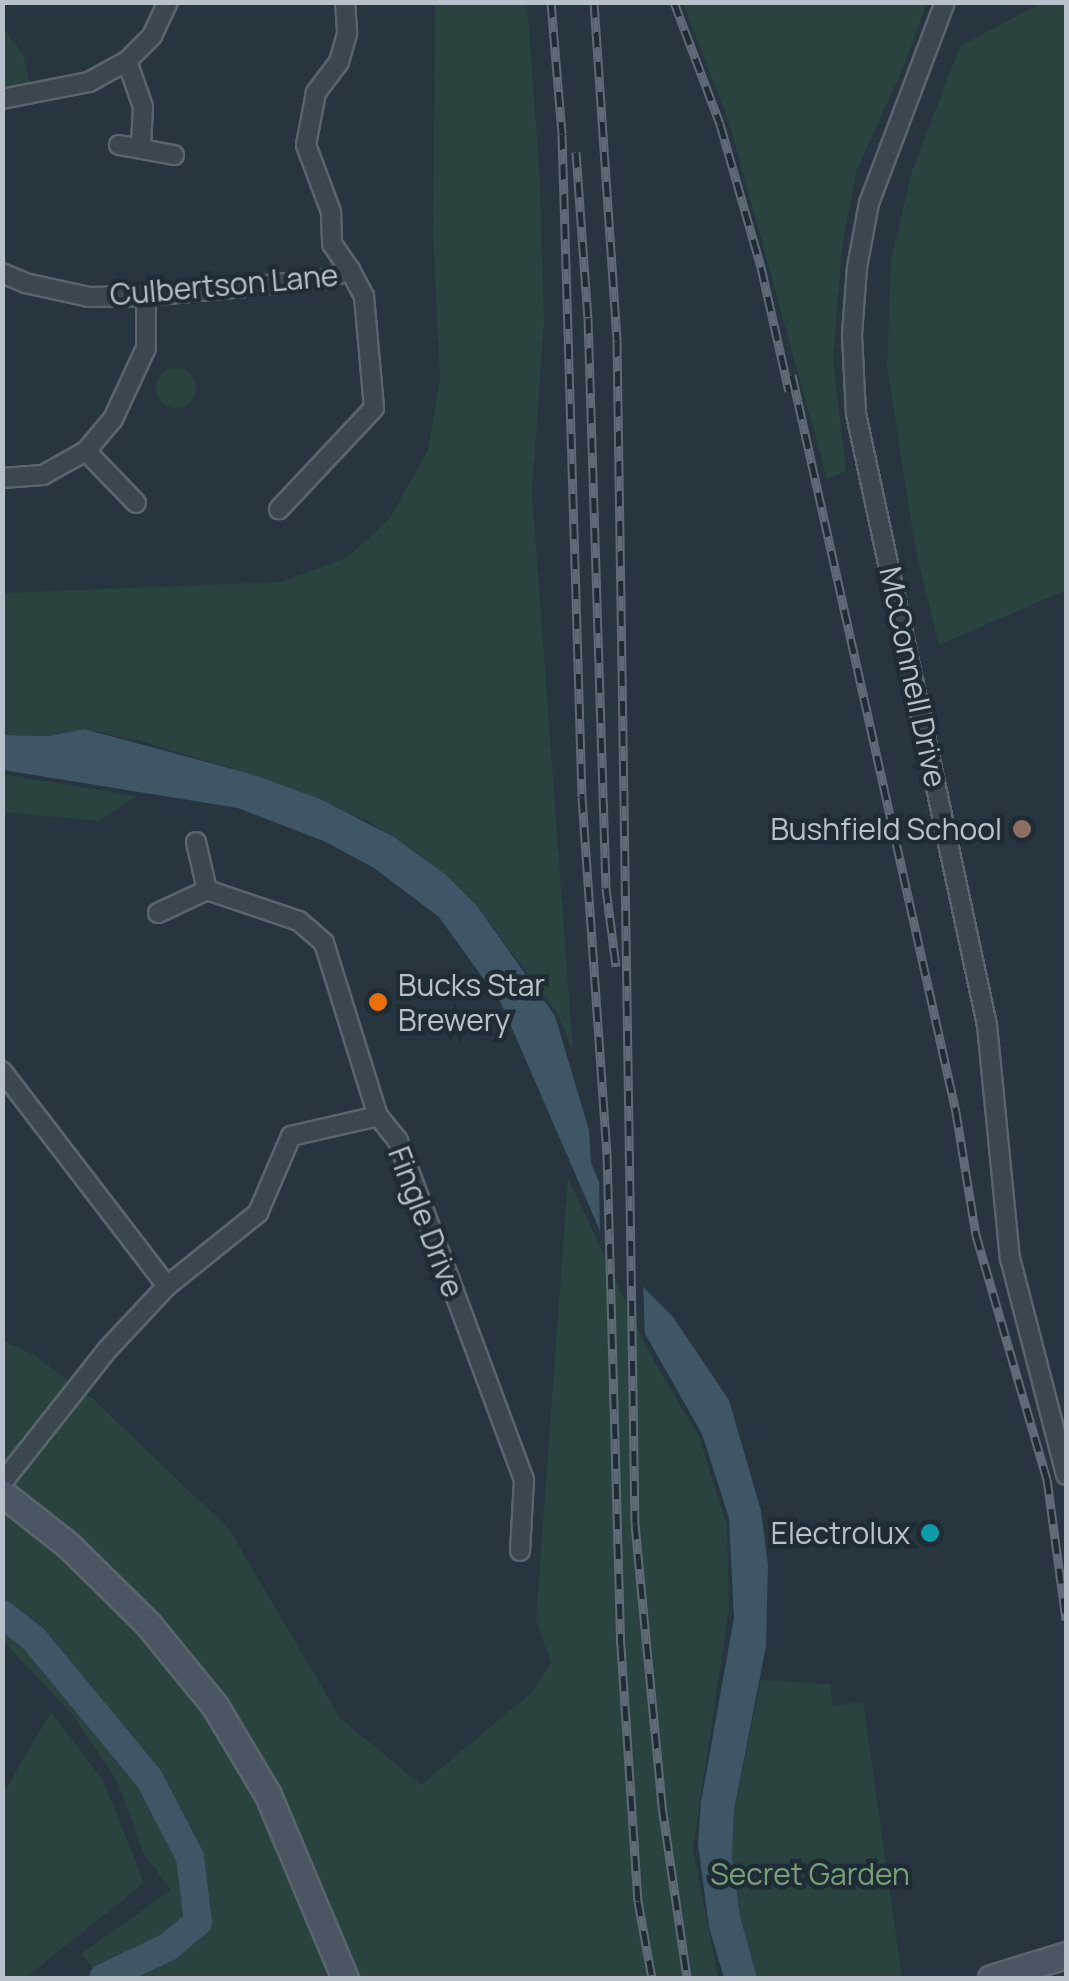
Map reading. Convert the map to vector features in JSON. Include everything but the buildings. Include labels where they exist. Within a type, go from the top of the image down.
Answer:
[{"type":"street","points":[[2,99],[89,82],[127,62],[152,36],[168,2]]},
{"type":"street","points":[[346,2],[347,34],[340,62],[316,93],[306,145],[331,212],[332,244],[350,270]]},
{"type":"street","name":"McConnell Drive","points":[[945,2],[868,203],[856,268],[852,335],[856,414],[986,1025],[1010,1258],[1059,1417],[1066,1475]]},
{"type":"street","points":[[127,62],[144,108],[141,146]]},
{"type":"street","points":[[118,145],[141,146],[174,155]]},
{"type":"street","name":"Culbertson Lane","points":[[2,273],[25,283],[89,297],[146,296],[321,280],[350,270],[364,296],[374,408],[279,509]]},
{"type":"street","points":[[2,478],[43,475],[86,451],[112,419],[146,348],[146,296]]},
{"type":"street","points":[[86,451],[136,503]]},
{"type":"street","points":[[196,842],[208,890]]},
{"type":"street","points":[[158,912],[208,890],[299,921],[324,942],[378,1116]]},
{"type":"street","points":[[2,1071],[167,1286]]},
{"type":"street","name":"Fingle Drive","points":[[2,1483],[104,1352],[167,1286],[258,1214],[291,1136],[378,1116],[398,1141],[524,1480],[520,1551]]},
{"type":"street","points":[[2,1492],[69,1546],[148,1624],[215,1706],[268,1795],[345,1978]]},
{"type":"street","points":[[992,1978],[1066,1955]]},
{"type":"green space","points":[[435,3],[527,3],[540,181],[544,322],[532,493],[573,1052],[557,1013],[477,906],[418,853],[368,821],[251,774],[140,741],[84,729],[50,736],[3,735],[3,593],[281,582],[348,557],[390,518],[428,450],[440,378],[433,236]]},
{"type":"green space","points":[[683,3],[927,3],[901,73],[857,169],[842,246],[833,359],[846,471],[827,479],[729,122]]},
{"type":"green space","points":[[1041,3],[1066,3],[1066,590],[939,645],[915,547],[887,366],[891,260],[912,171],[960,46]]},
{"type":"green space","points":[[2,27],[23,54],[30,83],[3,89]]},
{"type":"green space","points":[[176,368],[190,374],[196,388],[190,402],[176,408],[162,402],[156,388],[162,374]]},
{"type":"green space","points":[[3,774],[137,796],[99,821],[3,812]]},
{"type":"green space","points":[[568,1178],[650,1354],[699,1437],[727,1525],[729,1609],[693,1849],[718,1978],[100,1978],[81,1954],[171,1890],[144,1854],[116,1779],[72,1714],[3,1641],[2,1340],[34,1355],[94,1400],[229,1529],[340,1718],[421,1785],[531,1693],[551,1663],[536,1620]]},
{"type":"green space","name":"Secret Garden","points":[[761,1680],[830,1684],[833,1706],[863,1702],[902,1978],[757,1978],[740,1916],[732,1858],[734,1810]]},
{"type":"green space","points":[[51,1712],[103,1780],[144,1883],[25,1978],[3,1978],[3,1794]]},
{"type":"water","points":[[84,729],[251,774],[320,799],[394,837],[445,874],[477,906],[555,1016],[589,1130],[591,1163],[644,1288],[673,1317],[729,1400],[761,1511],[768,1565],[766,1646],[734,1810],[732,1858],[740,1916],[757,1978],[724,1978],[709,1927],[698,1844],[701,1802],[734,1618],[729,1518],[702,1434],[643,1330],[501,1003],[439,917],[374,868],[326,842],[238,808],[3,770],[3,735],[50,736]]},
{"type":"pier","points":[[599,1171],[643,1274],[645,1343],[600,1246]]},
{"type":"waterway","points":[[2,1614],[33,1638],[149,1778],[190,1857],[198,1922],[168,1947],[103,1978]]},
{"type":"railway","points":[[551,2],[562,134],[582,797],[607,1154],[621,1646],[638,1901],[652,1978]]},
{"type":"railway","points":[[594,2],[617,341],[635,1524],[662,1806],[687,1978]]},
{"type":"railway","points":[[674,2],[720,124],[761,267],[789,391]]},
{"type":"railway","points":[[576,152],[588,318],[606,888],[616,966]]},
{"type":"railway","points":[[792,375],[956,1112],[976,1235],[1047,1479],[1066,1620]]},
{"type":"place","name":"Bushfield School","points":[[1022,829]]},
{"type":"place","name":"Bucks Star Brewery","points":[[378,1002]]},
{"type":"place","name":"Electrolux","points":[[930,1533]]}]
